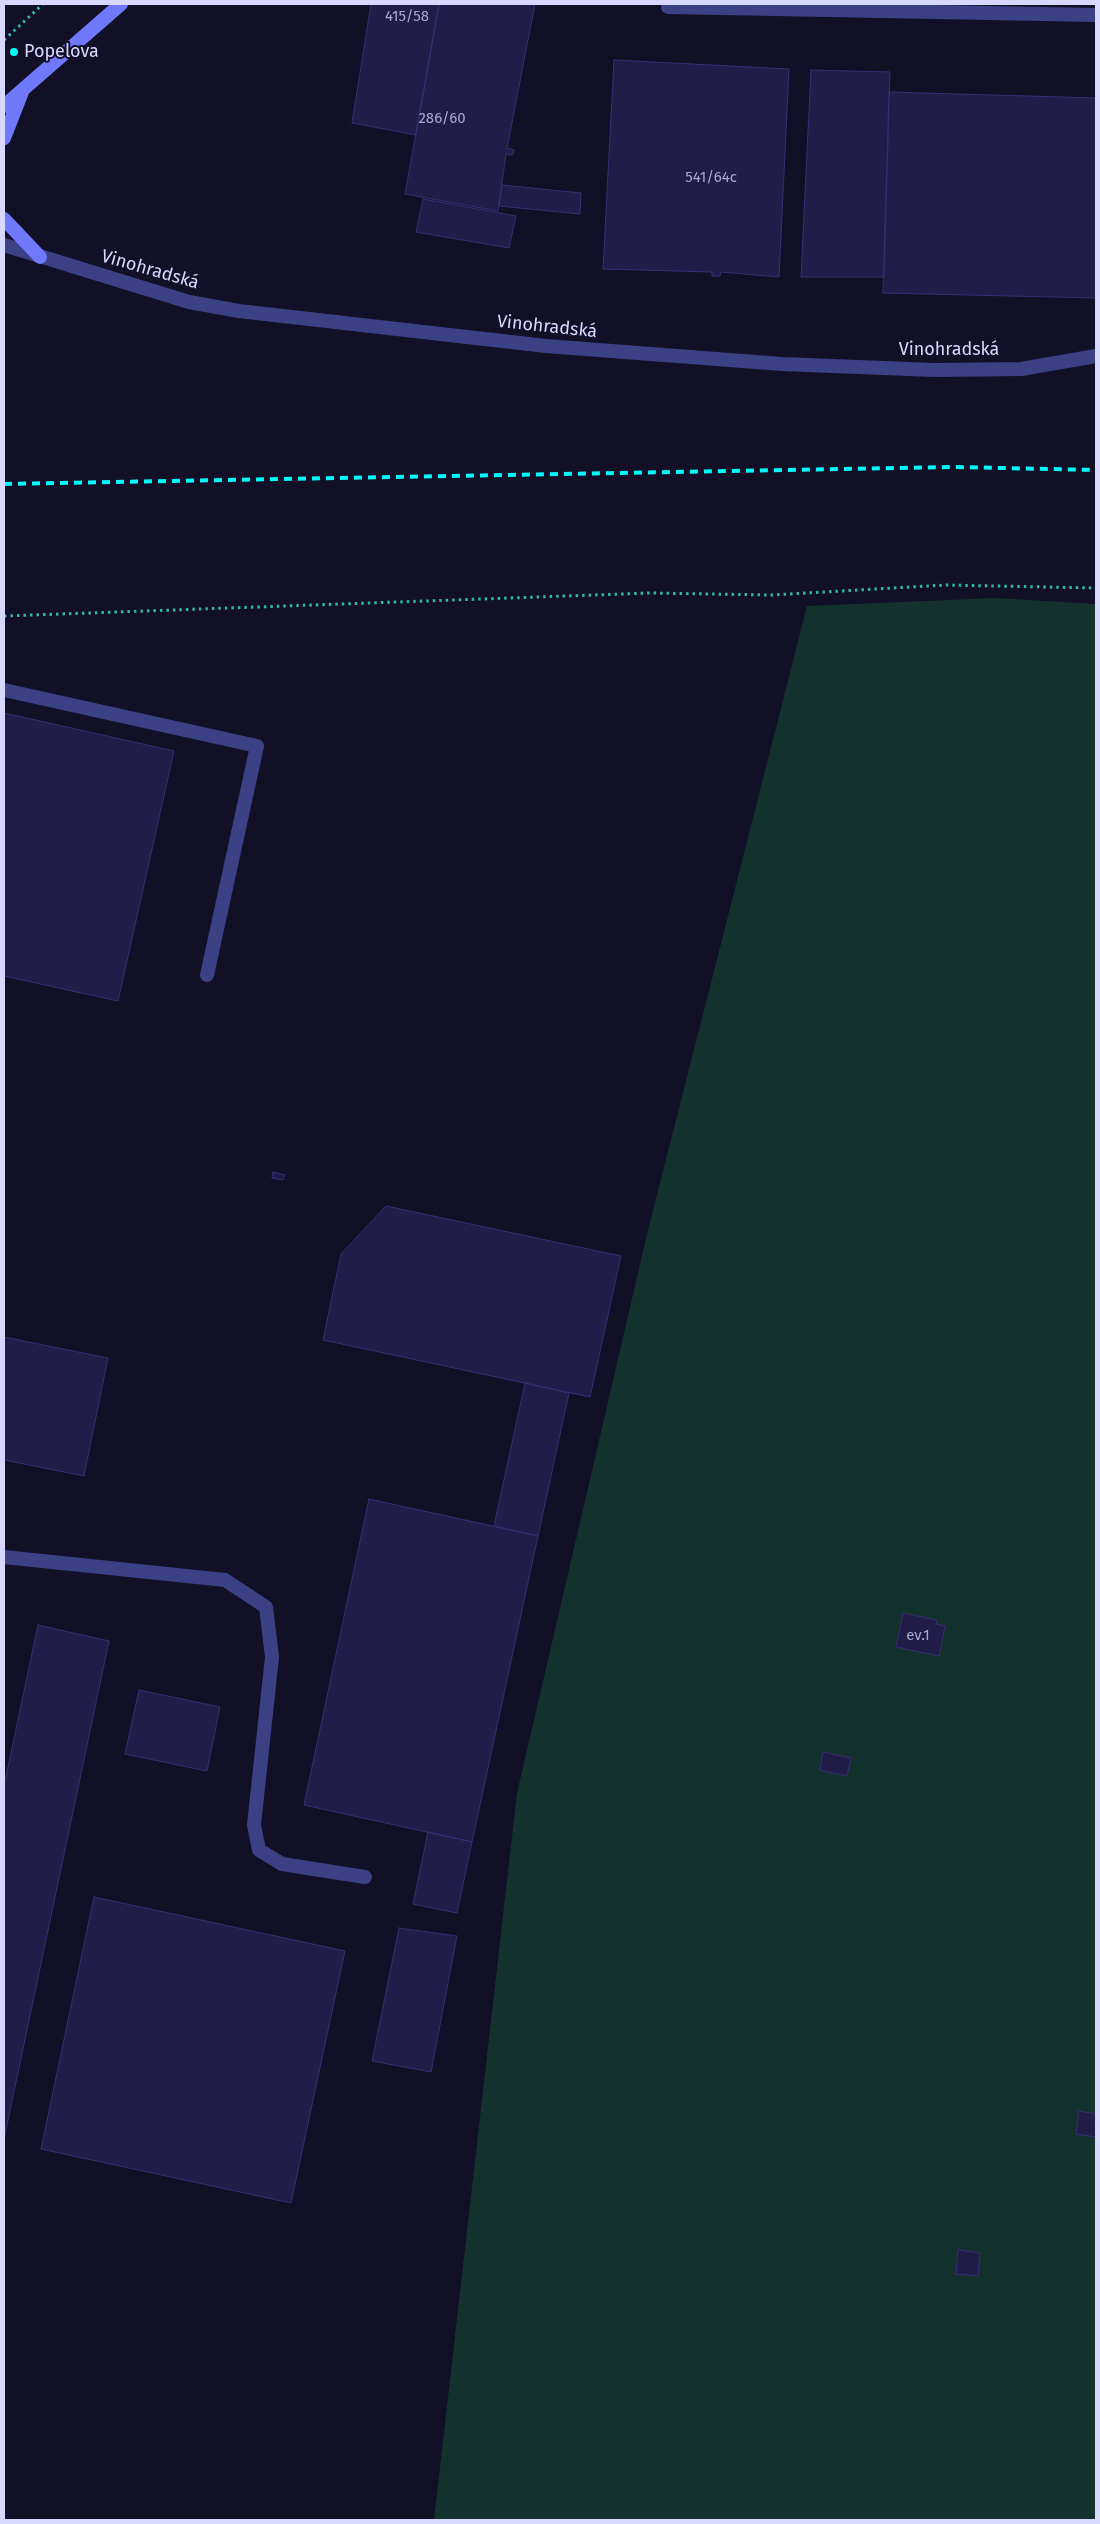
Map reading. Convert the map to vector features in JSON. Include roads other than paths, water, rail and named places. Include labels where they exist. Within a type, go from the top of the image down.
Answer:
[{"type":"main road","points":[[4,106],[121,4]]},
{"type":"main road","points":[[4,138],[23,89]]},
{"type":"main road","points":[[4,220],[40,257]]},
{"type":"street","points":[[668,7],[1096,15]]},
{"type":"street","name":"Vinohradská","points":[[4,245],[189,302],[239,311],[546,346],[782,364],[934,370],[1021,369],[1096,356]]},
{"type":"street","points":[[4,690],[257,746],[207,975]]},
{"type":"street","points":[[4,1557],[225,1580],[266,1607],[272,1657],[254,1825],[259,1850],[282,1864],[365,1877]]},
{"type":"railway","points":[[4,484],[955,467],[1096,470]]},
{"type":"place","name":"Popelova","points":[[14,52]]}]
